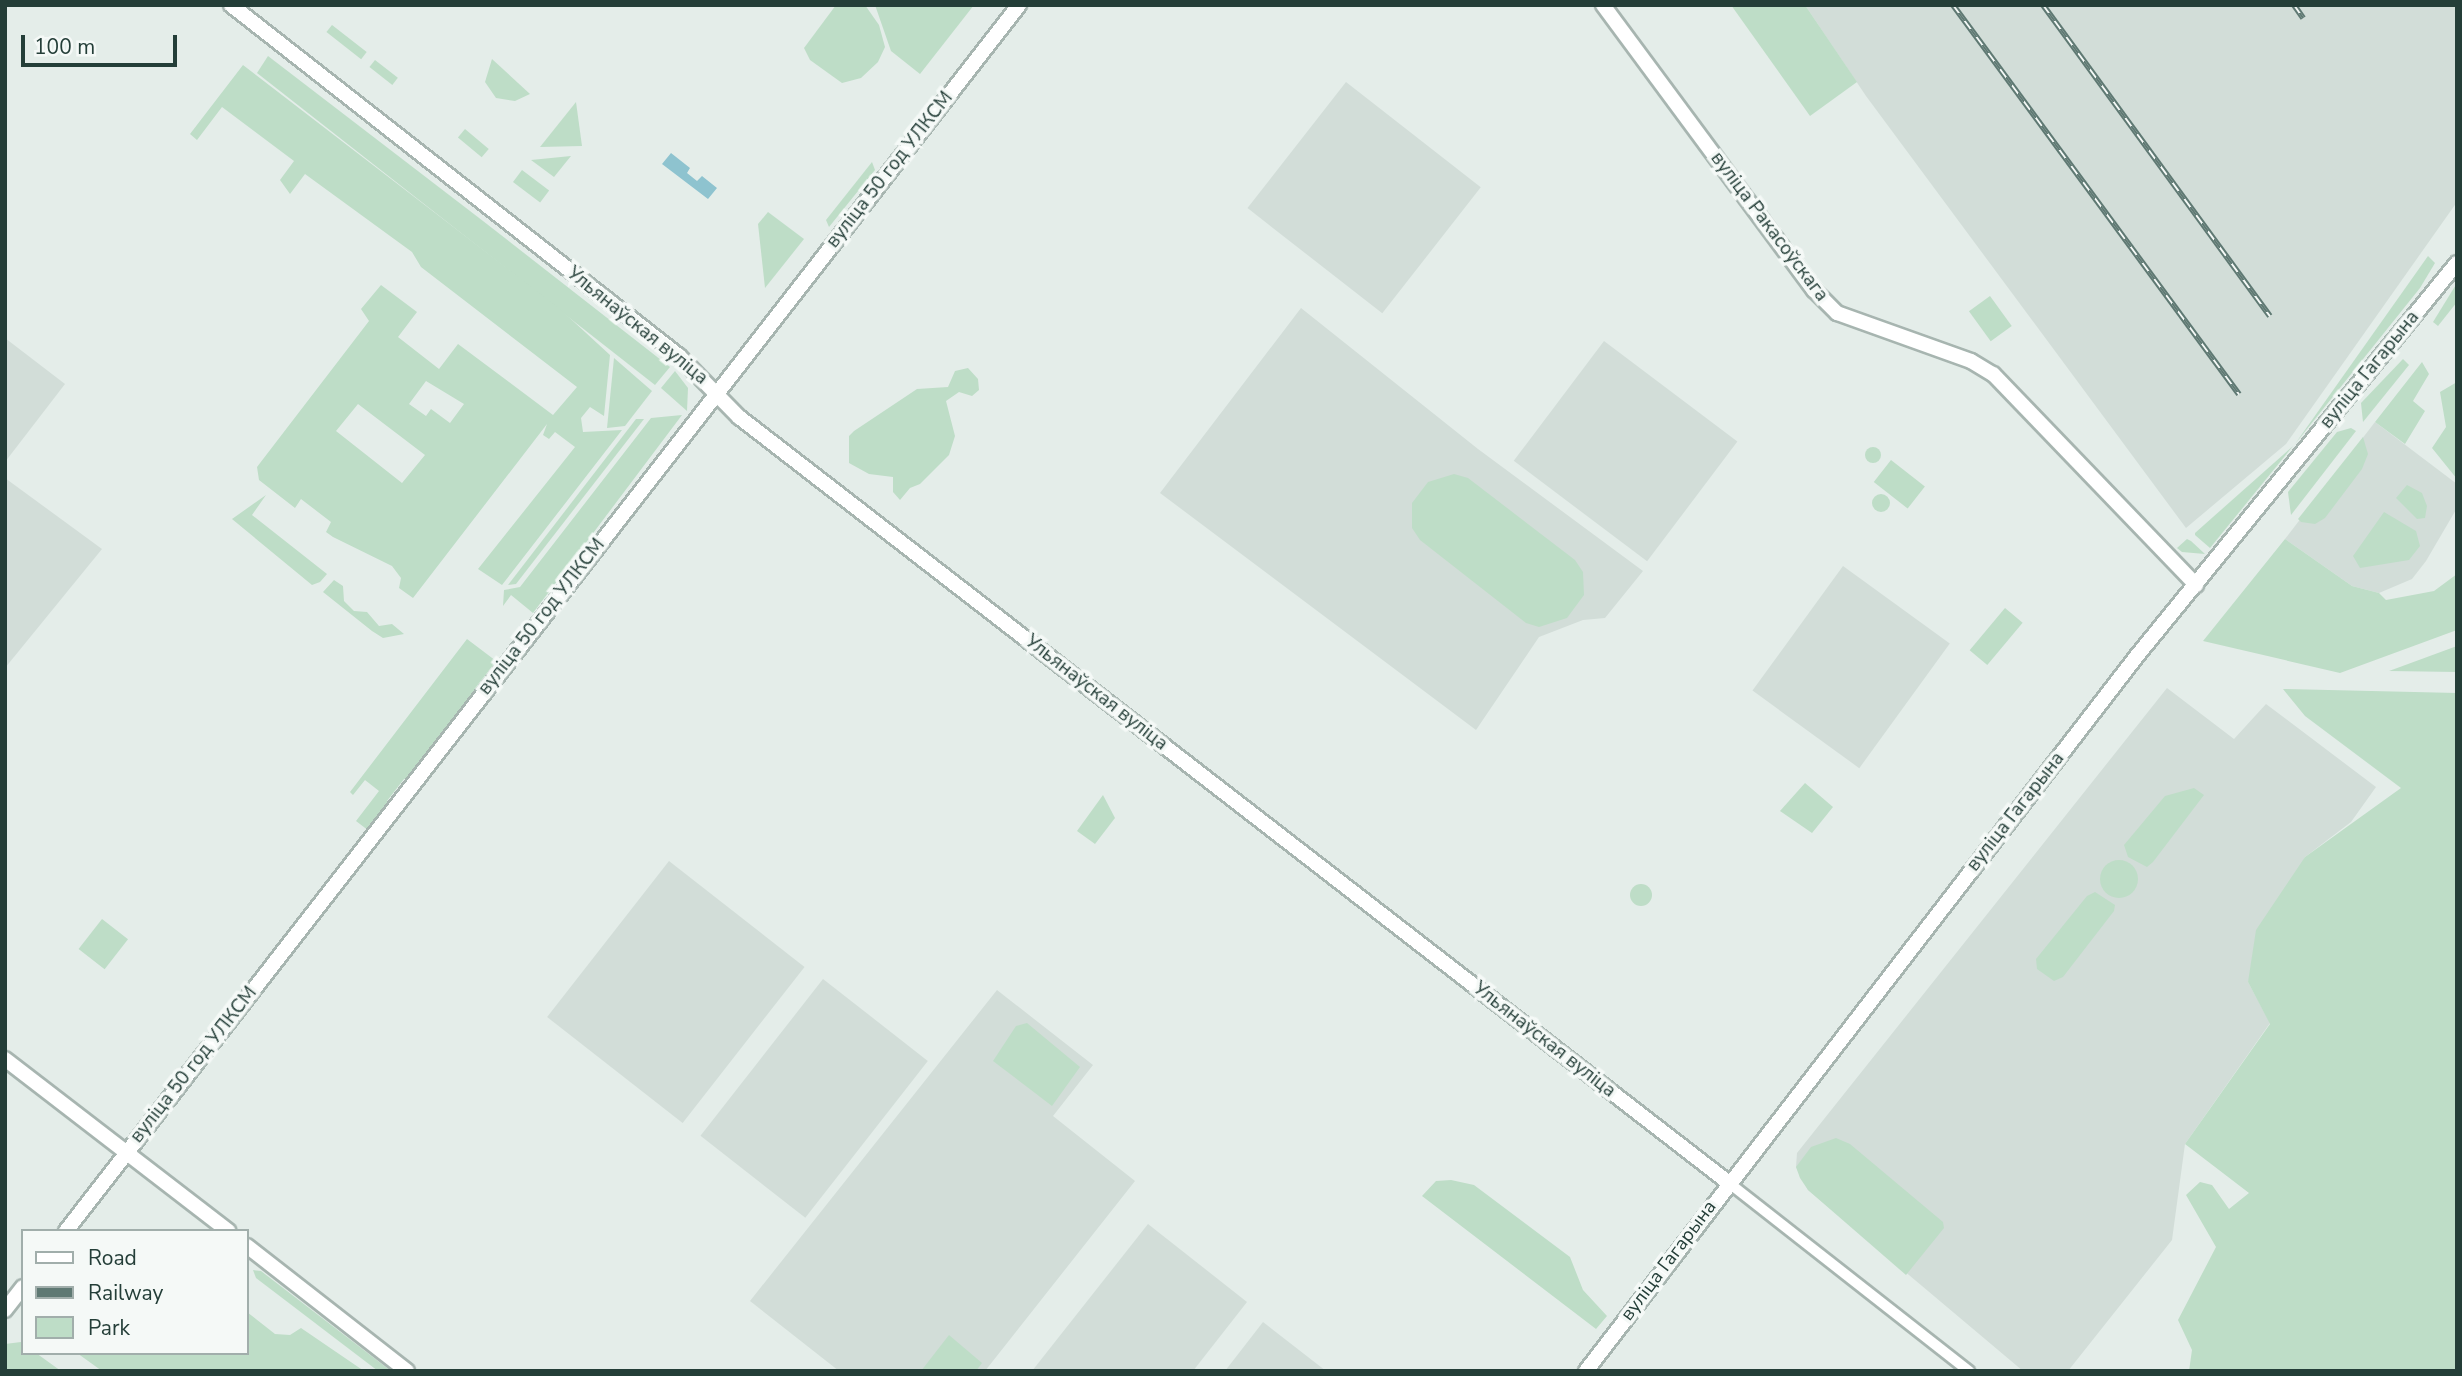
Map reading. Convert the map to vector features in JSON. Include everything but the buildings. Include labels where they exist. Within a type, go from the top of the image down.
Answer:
[{"type":"main road","name":"Ульянаўская вуліца","points":[[231,5],[679,356],[749,424],[1729,1183]]},
{"type":"main road","name":"вуліца 50 год УЛКСМ","points":[[68,1229],[1019,5]]},
{"type":"main road","name":"вуліца Ракасоўскага","points":[[1603,5],[1830,306],[1852,320],[1971,362],[1993,374],[2196,585]]},
{"type":"main road","name":"вуліца Гагарына","points":[[1586,1371],[1729,1183],[2196,585],[2457,263]]},
{"type":"main road","points":[[5,1059],[225,1229]]},
{"type":"main road","points":[[248,1247],[407,1371]]},
{"type":"main road","points":[[5,1310],[21,1290]]},
{"type":"street","name":"Ульянаўская вуліца","points":[[1729,1183],[1969,1371]]},
{"type":"shaded area","points":[[1805,5],[2457,5],[2457,202],[2286,444],[2186,528],[1866,96]]},
{"type":"shaded area","points":[[1346,82],[1481,187],[1382,313],[1247,208]]},
{"type":"shaded area","points":[[1301,308],[1478,449],[1643,571],[1605,618],[1583,620],[1539,637],[1476,730],[1160,493]]},
{"type":"shaded area","points":[[5,338],[65,384],[5,462]]},
{"type":"shaded area","points":[[1604,341],[1737,442],[1647,561],[1514,461]]},
{"type":"shaded area","points":[[2375,422],[2457,484],[2457,508],[2426,561],[2412,579],[2379,593],[2352,586],[2285,539]]},
{"type":"shaded area","points":[[5,478],[102,549],[5,668]]},
{"type":"shaded area","points":[[1843,566],[1950,644],[1859,768],[1752,691]]},
{"type":"shaded area","points":[[2167,688],[2234,739],[2266,704],[2376,787],[2351,822],[2305,857],[2248,982],[2270,1023],[2185,1144],[2172,1240],[2068,1371],[2023,1371],[1808,1190],[1796,1167],[1797,1153]]},
{"type":"shaded area","points":[[669,861],[805,967],[683,1123],[547,1017]]},
{"type":"shaded area","points":[[823,979],[928,1061],[805,1218],[700,1136]]},
{"type":"shaded area","points":[[997,990],[1093,1065],[1053,1116],[1135,1181],[985,1371],[839,1371],[750,1301]]},
{"type":"shaded area","points":[[1148,1224],[1247,1302],[1193,1371],[1032,1371]]},
{"type":"shaded area","points":[[1263,1322],[1326,1371],[1225,1371]]},
{"type":"green space","points":[[836,5],[865,5],[879,25],[885,47],[878,62],[861,78],[842,83],[810,60],[804,48]]},
{"type":"green space","points":[[875,5],[974,5],[920,74],[891,51]]},
{"type":"green space","points":[[1731,5],[1805,5],[1857,82],[1810,116]]},
{"type":"green space","points":[[332,25],[367,52],[361,59],[326,32]]},
{"type":"green space","points":[[268,56],[670,367],[655,385],[257,73]]},
{"type":"green space","points":[[492,59],[530,94],[515,101],[496,98],[485,82]]},
{"type":"green space","points":[[375,60],[398,78],[392,85],[369,67]]},
{"type":"green space","points":[[243,65],[560,309],[610,355],[604,416],[590,407],[581,418],[583,432],[622,430],[502,585],[478,569],[575,447],[555,432],[549,439],[543,435],[547,424],[413,598],[399,588],[401,578],[392,566],[326,532],[331,522],[301,499],[295,508],[259,480],[257,467],[369,321],[361,309],[381,285],[417,312],[398,337],[439,369],[458,344],[553,415],[577,387],[421,267],[412,252],[305,174],[290,194],[280,180],[294,161],[222,107],[197,140],[190,134]],"holes":[[[426,381],[464,404],[450,423],[431,409],[426,416],[409,404]],[[358,404],[425,455],[402,483],[336,431]]]},
{"type":"green space","points":[[576,102],[582,146],[540,147]]},
{"type":"green space","points":[[465,129],[489,149],[482,157],[458,137]]},
{"type":"green space","points":[[571,156],[554,177],[531,160]]},
{"type":"green space","points":[[872,162],[875,170],[829,227],[826,220]]},
{"type":"green space","points":[[522,170],[549,190],[540,202],[513,182]]},
{"type":"green space","points":[[768,212],[804,239],[765,288],[758,224]]},
{"type":"green space","points":[[2428,256],[2435,263],[2420,288],[2295,444]]},
{"type":"green space","points":[[2457,283],[2457,302],[2438,326],[2433,322]]},
{"type":"green space","points":[[1990,296],[2012,326],[1991,341],[1969,311]]},
{"type":"green space","points":[[614,358],[652,391],[625,426],[607,428]]},
{"type":"green space","points":[[2403,359],[2409,365],[2363,422],[2361,403]]},
{"type":"green space","points":[[2422,362],[2429,374],[2413,401],[2425,411],[2405,444],[2375,422]]},
{"type":"green space","points":[[968,368],[978,379],[979,390],[972,396],[959,392],[946,401],[955,436],[949,455],[900,500],[893,492],[893,477],[869,474],[849,463],[849,436],[854,431],[917,389],[948,387],[955,371]]},
{"type":"green space","points":[[675,371],[688,388],[687,411],[661,388]]},
{"type":"green space","points":[[2457,382],[2457,479],[2432,448],[2446,427],[2440,392]]},
{"type":"green space","points":[[682,415],[533,613],[511,595],[503,606],[504,590],[520,587],[651,418]]},
{"type":"green space","points":[[636,419],[644,419],[516,584],[508,585]]},
{"type":"green space","points":[[2351,428],[2356,431],[2291,515],[2288,492],[2337,432]]},
{"type":"green space","points":[[2363,437],[2368,454],[2362,469],[2325,518],[2315,524],[2301,522],[2298,519]]},
{"type":"green space","points":[[2293,446],[2210,548],[2195,535],[2195,533]]},
{"type":"green space","points":[[1870,447],[1876,447],[1881,455],[1879,461],[1870,463],[1865,458],[1865,452]]},
{"type":"green space","points":[[1891,460],[1925,486],[1908,509],[1874,482]]},
{"type":"green space","points":[[1454,474],[1468,478],[1575,560],[1583,572],[1584,595],[1567,618],[1539,627],[1526,623],[1420,540],[1412,528],[1412,503],[1428,482]]},
{"type":"green space","points":[[2407,485],[2422,493],[2427,506],[2425,518],[2417,519],[2396,498]]},
{"type":"green space","points":[[1881,494],[1887,497],[1890,503],[1887,509],[1881,512],[1875,509],[1872,503],[1875,497]]},
{"type":"green space","points":[[266,495],[252,515],[327,574],[320,582],[312,585],[232,519]]},
{"type":"green space","points":[[2384,512],[2416,531],[2420,546],[2409,560],[2360,568],[2353,556]]},
{"type":"green space","points":[[2187,539],[2205,554],[2182,552],[2177,548]]},
{"type":"green space","points":[[2285,539],[2352,586],[2379,593],[2386,600],[2434,591],[2457,574],[2457,630],[2340,673],[2203,641]]},
{"type":"green space","points":[[334,580],[343,586],[344,601],[354,611],[367,612],[379,626],[392,624],[404,634],[383,638],[372,631],[323,592]]},
{"type":"green space","points":[[2005,608],[2023,623],[1987,665],[1970,650]]},
{"type":"green space","points":[[467,639],[504,667],[417,778],[404,779],[387,801],[390,813],[373,834],[356,821],[379,791],[365,780],[353,795],[350,792]]},
{"type":"green space","points":[[2457,646],[2457,672],[2389,671]]},
{"type":"green space","points":[[2283,689],[2457,693],[2457,1371],[2189,1371],[2192,1350],[2178,1320],[2216,1247],[2186,1195],[2200,1182],[2212,1185],[2229,1209],[2249,1193],[2185,1144],[2270,1024],[2248,982],[2256,930],[2305,857],[2401,788],[2305,716]]},
{"type":"green space","points":[[1805,783],[1833,807],[1812,833],[1780,811]]},
{"type":"green space","points":[[2194,788],[2204,795],[2153,862],[2147,867],[2128,857],[2124,845],[2165,796]]},
{"type":"green space","points":[[1103,795],[1115,818],[1095,844],[1077,831]]},
{"type":"green space","points":[[2119,860],[2132,866],[2138,879],[2132,892],[2119,898],[2106,892],[2100,879],[2106,866]]},
{"type":"green space","points":[[1641,884],[1649,887],[1652,895],[1649,903],[1641,906],[1633,903],[1630,895],[1633,887]]},
{"type":"green space","points":[[2095,892],[2115,905],[2114,911],[2063,977],[2054,981],[2037,969],[2036,959],[2087,896]]},
{"type":"green space","points":[[102,919],[128,939],[105,969],[79,949]]},
{"type":"green space","points":[[1027,1023],[1080,1067],[1052,1106],[993,1061],[1016,1026]]},
{"type":"green space","points":[[1836,1138],[1850,1144],[1943,1222],[1944,1228],[1906,1275],[1808,1190],[1800,1178],[1796,1167],[1811,1147]]},
{"type":"green space","points":[[1451,1180],[1474,1185],[1570,1257],[1583,1290],[1607,1316],[1596,1329],[1422,1196],[1436,1181]]},
{"type":"green space","points":[[253,1270],[261,1271],[391,1371],[378,1371],[256,1278]]},
{"type":"green space","points":[[248,1313],[275,1334],[290,1335],[301,1328],[364,1371],[102,1371],[80,1355],[248,1355]]},
{"type":"green space","points":[[949,1335],[982,1363],[976,1371],[921,1371]]},
{"type":"green space","points":[[21,1342],[21,1355],[39,1355],[61,1371],[5,1371],[5,1344]]},
{"type":"water","points":[[671,153],[690,168],[687,173],[697,181],[702,176],[717,188],[708,199],[662,164]]},
{"type":"railway","points":[[1953,5],[2239,394]]},
{"type":"railway","points":[[2043,5],[2270,316]]},
{"type":"railway","points":[[2294,5],[2303,18]]}]
